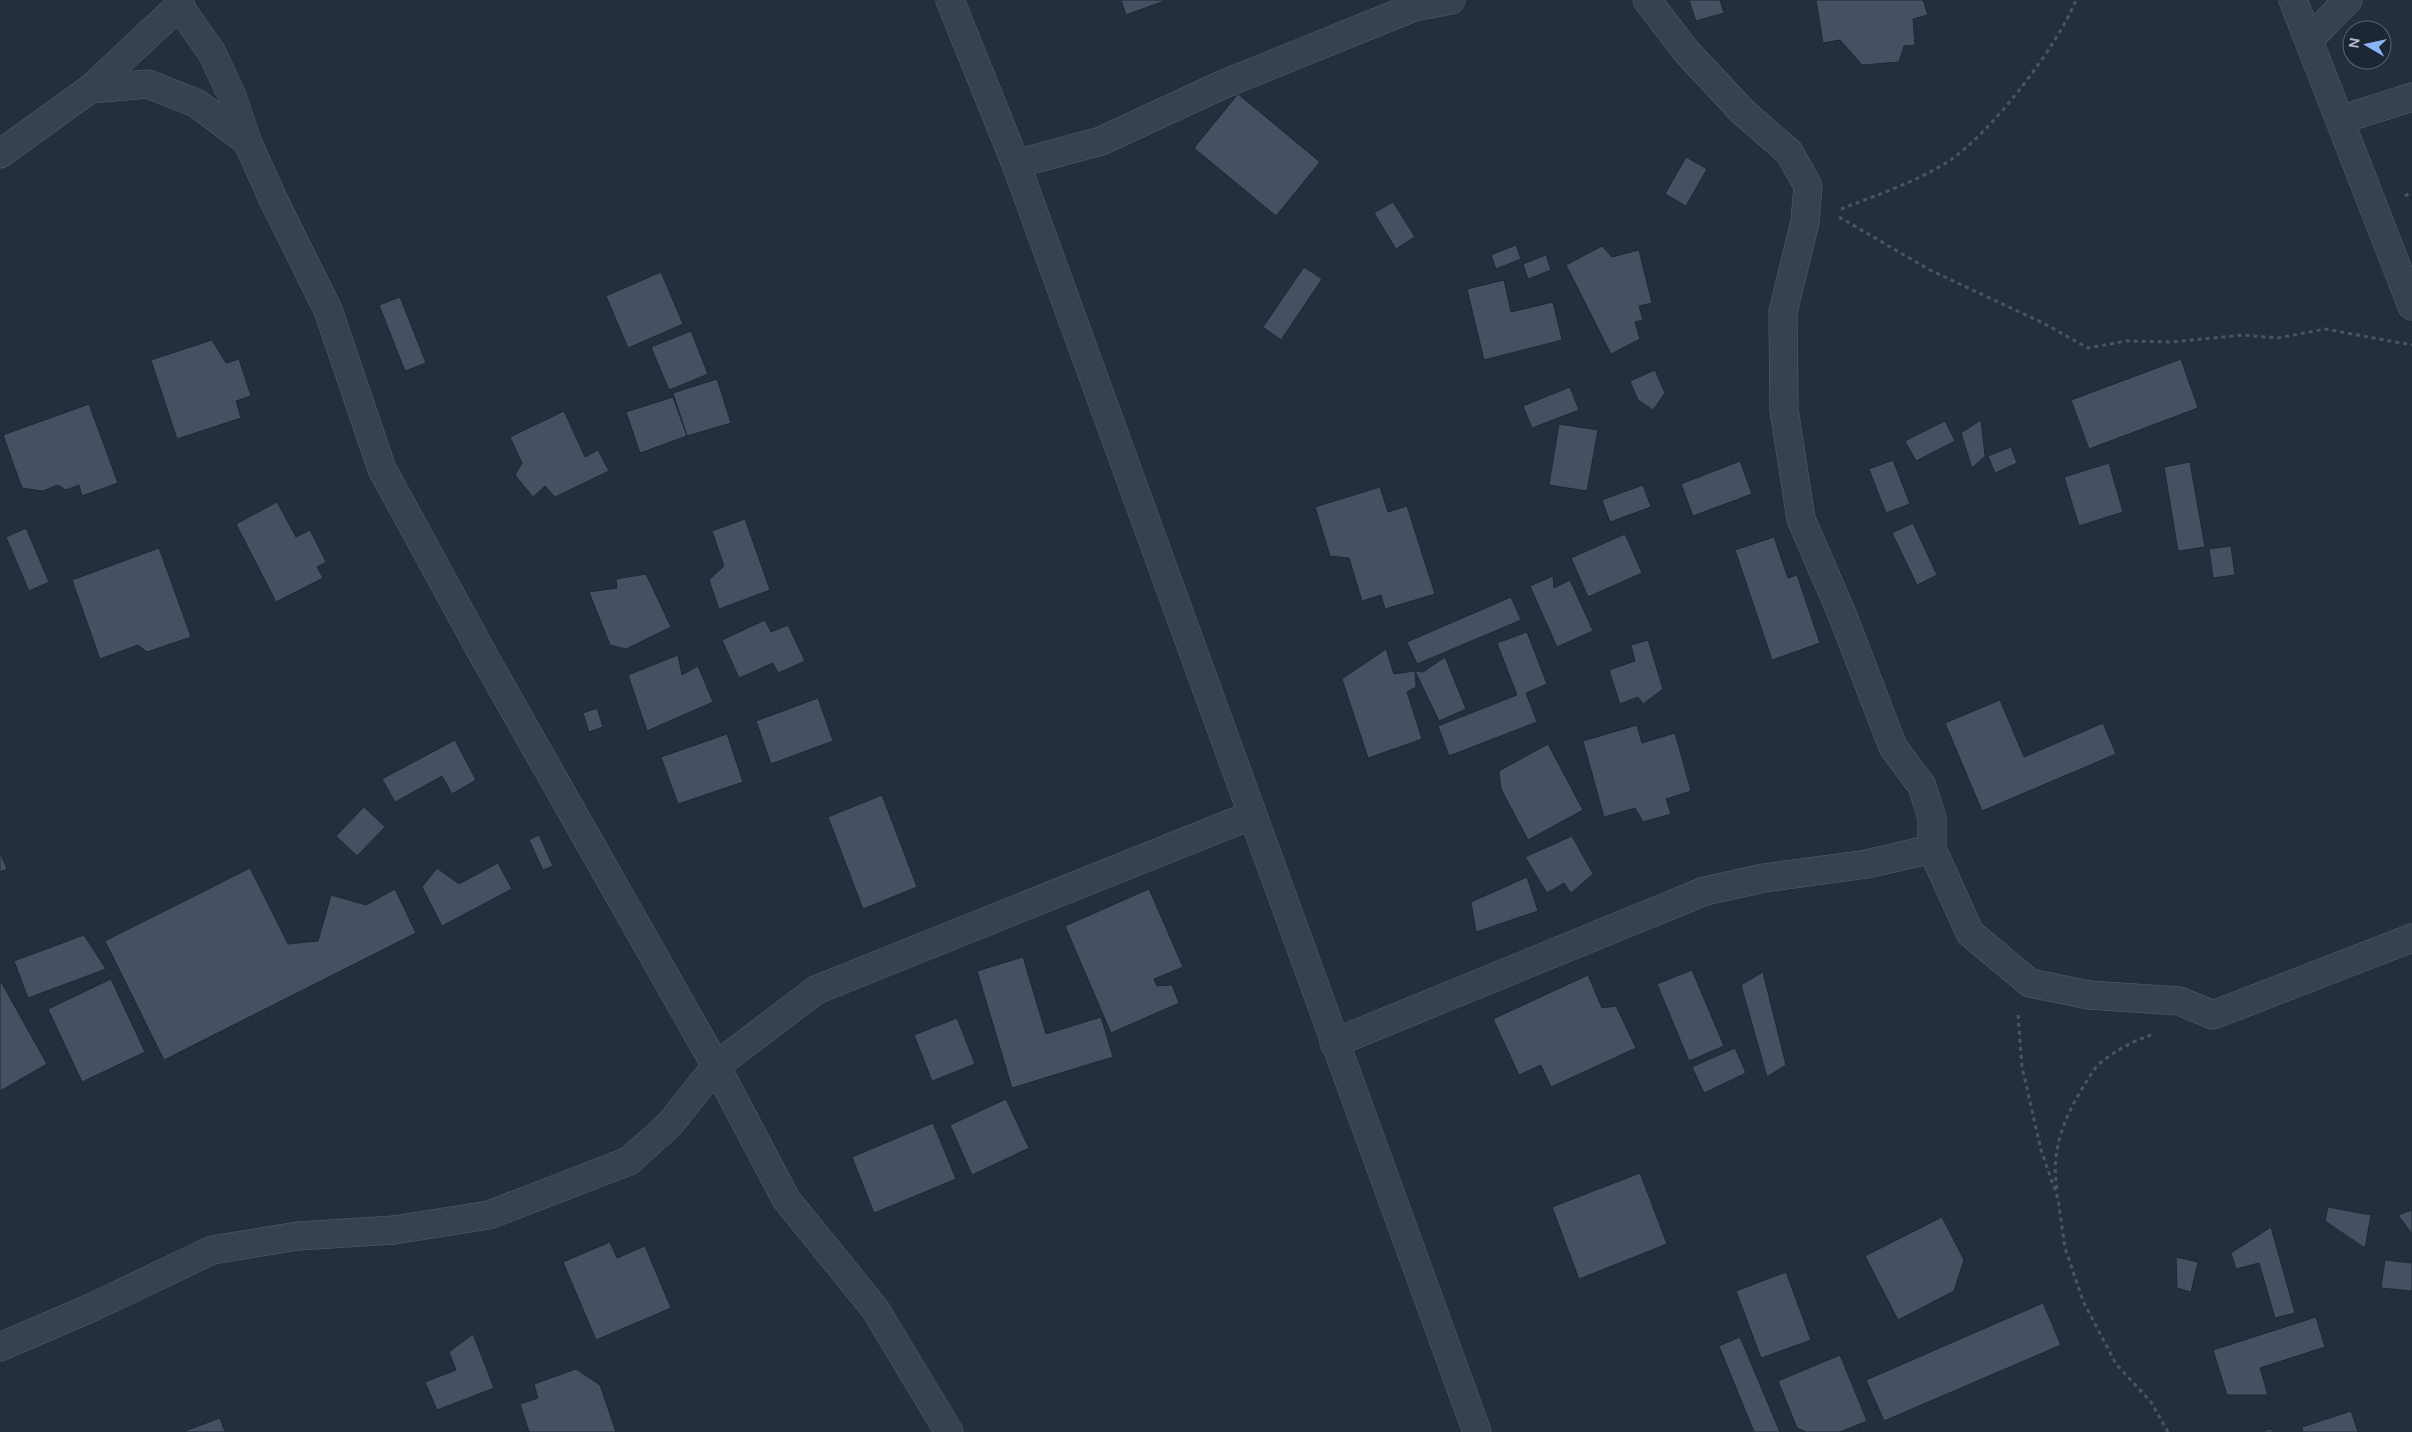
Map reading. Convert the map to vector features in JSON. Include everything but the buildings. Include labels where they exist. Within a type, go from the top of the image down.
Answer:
[{"type":"street","points":[[950,0],[1016,164],[1477,1432]]},
{"type":"street","points":[[1016,164],[1101,141],[1224,84],[1414,7],[1451,0]]},
{"type":"street","points":[[1647,0],[1686,51],[1742,111],[1789,152],[1808,186],[1805,222],[1783,312],[1784,410],[1801,519],[1842,614],[1893,747],[1922,786],[1932,818],[1932,849],[1970,933],[2030,983],[2089,996],[2179,1001],[2212,1015],[2412,938]]},
{"type":"street","points":[[2293,0],[2412,306]]},
{"type":"street","points":[[2309,40],[2348,0]]},
{"type":"street","points":[[0,154],[90,89],[179,3],[212,53],[232,96],[247,141],[274,201],[328,310],[382,469],[485,658],[716,1066],[786,1199],[875,1309],[949,1432]]},
{"type":"street","points":[[90,89],[148,84],[196,103],[247,141]]},
{"type":"street","points":[[2340,120],[2412,97]]},
{"type":"street","points":[[0,1347],[93,1307],[212,1250],[298,1236],[394,1230],[489,1215],[569,1186],[630,1161],[670,1124],[716,1066],[816,990],[1252,815]]},
{"type":"street","points":[[1334,1043],[1705,891],[1764,878],[1867,864],[1932,849]]},
{"type":"path","points":[[2076,0],[2068,20],[1993,122],[1949,160],[1896,188],[1831,212],[1930,270],[2043,323],[2088,348],[2126,341],[2172,342],[2243,335],[2278,338],[2325,329],[2412,344]]},
{"type":"path","points":[[2018,1011],[2022,1067],[2041,1150],[2058,1199]]},
{"type":"path","points":[[2155,1034],[2129,1043],[2097,1066],[2073,1104],[2059,1138],[2054,1172],[2065,1248],[2083,1301],[2116,1364],[2150,1402],[2168,1432]]}]
